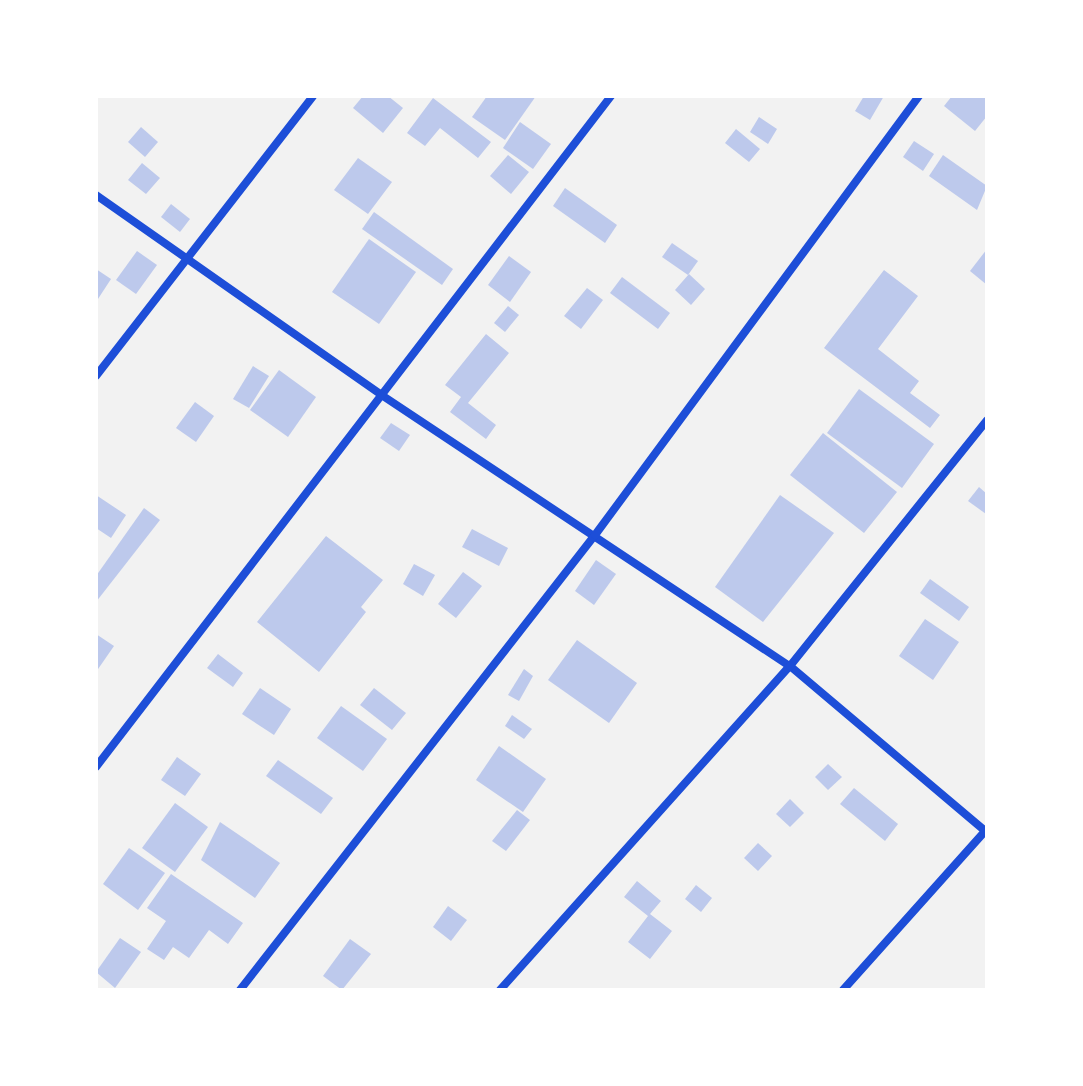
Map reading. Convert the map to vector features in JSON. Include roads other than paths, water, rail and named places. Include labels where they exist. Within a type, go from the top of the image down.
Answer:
[{"type":"street","points":[[96,376],[189,261],[313,96]]},
{"type":"street","points":[[96,767],[611,96]]},
{"type":"street","points":[[240,990],[595,535],[919,96]]},
{"type":"street","points":[[96,195],[380,394],[790,666],[986,830],[843,990]]},
{"type":"street","points":[[500,990],[790,666],[987,420]]}]
